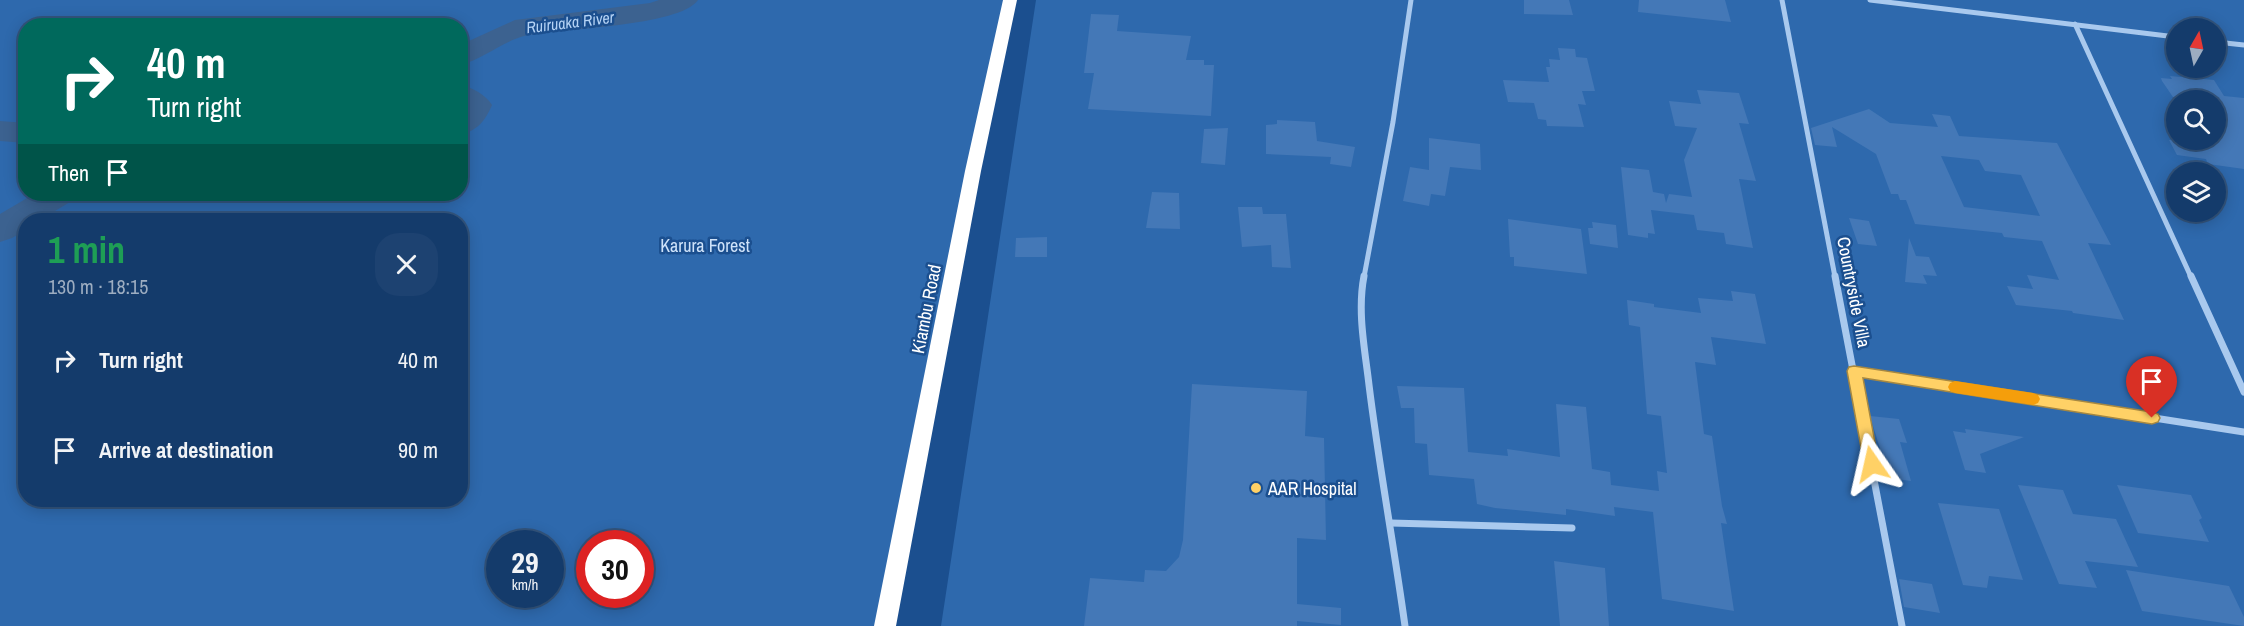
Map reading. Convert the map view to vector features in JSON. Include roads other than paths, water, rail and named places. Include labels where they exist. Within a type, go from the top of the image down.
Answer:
[{"type":"highway","name":"Kiambu Road","points":[[885,626],[973,171],[1010,0]]},
{"type":"street","points":[[1405,626],[1391,523],[1377,447],[1362,326],[1363,282],[1393,122],[1411,0]]},
{"type":"street","name":"Countryside Villa","points":[[1782,0],[1902,626]]},
{"type":"street","points":[[1870,0],[2166,36]]},
{"type":"street","points":[[2075,24],[2244,392]]},
{"type":"street","points":[[2226,43],[2244,45]]},
{"type":"street","points":[[1854,371],[2244,432]]},
{"type":"street","points":[[1391,523],[1572,528]]},
{"type":"waterway","name":"Ruiruaka River","points":[[468,52],[515,29],[655,11],[684,0]]},
{"type":"waterway","name":"Ruiruaka River","points":[[468,99],[477,105],[468,119]]},
{"type":"waterway","name":"Ruiruaka River","points":[[0,131],[18,132]]},
{"type":"waterway","points":[[27,213],[47,201]]},
{"type":"waterway","points":[[0,230],[18,219]]},
{"type":"place","name":"AAR Hospital","points":[[1256,488]]},
{"type":"park label","name":"Karura Forest","points":[[705,245]]}]
